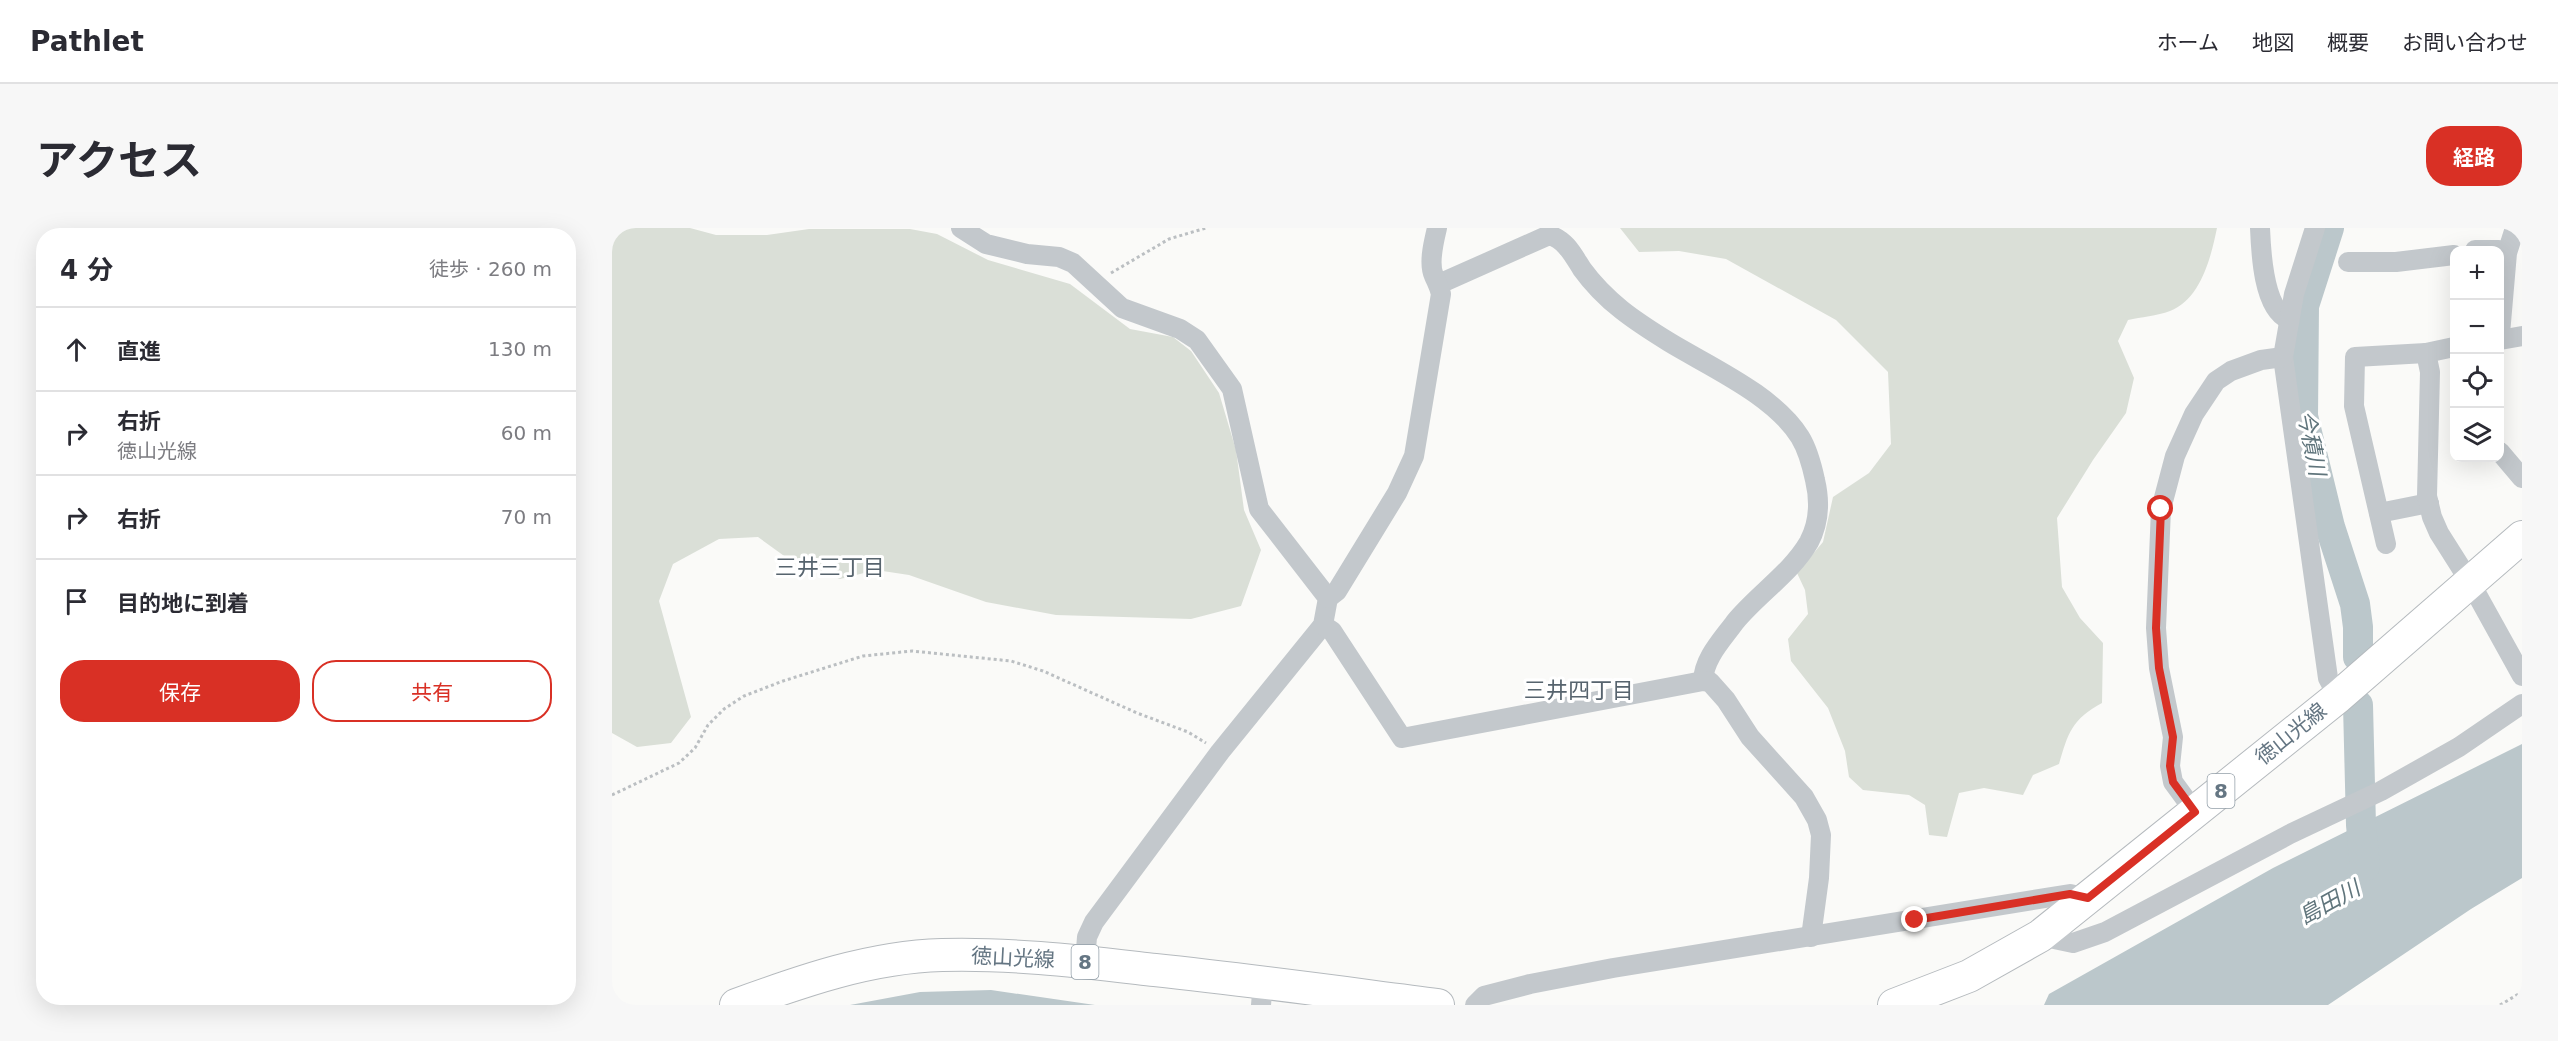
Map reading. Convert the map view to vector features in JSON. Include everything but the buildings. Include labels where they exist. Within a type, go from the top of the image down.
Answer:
[{"type":"main road","name":"徳山光線","points":[[1894,1005],[1969,976],[2040,936],[2338,697],[2522,537]]},
{"type":"main road","name":"徳山光線","points":[[736,1005],[809,979],[867,964],[941,955],[1012,956],[1085,962],[1262,994],[1438,1005]]},
{"type":"street","points":[[961,228],[986,244],[1021,253],[1059,257],[1073,263],[1122,308],[1180,329],[1197,340],[1232,389],[1259,509],[1328,598]]},
{"type":"street","points":[[1085,962],[1087,937],[1094,922],[1220,752],[1323,626],[1328,598],[1337,591],[1397,493],[1414,456],[1441,294],[1439,284],[1433,275],[1433,246],[1437,228]]},
{"type":"street","points":[[2260,228],[2261,260],[2272,302],[2283,317],[2288,319]]},
{"type":"street","points":[[2315,228],[2288,319],[2283,357],[2328,678],[2338,697]]},
{"type":"street","points":[[2502,300],[2507,252],[2515,228]]},
{"type":"street","points":[[1439,284],[1549,235],[1560,238],[1589,279],[1616,307],[1757,395],[1790,424],[1801,439],[1812,465],[1818,494],[1817,520],[1809,541],[1791,567],[1749,606],[1716,646],[1703,669],[1703,681]]},
{"type":"street","points":[[2348,262],[2396,262],[2450,255]]},
{"type":"street","points":[[2504,339],[2522,336]]},
{"type":"street","points":[[2386,544],[2354,406],[2355,357],[2426,353],[2450,348]]},
{"type":"street","points":[[2426,353],[2430,372],[2429,503],[2439,533],[2470,582],[2522,675]]},
{"type":"street","points":[[2195,812],[2173,782],[2170,766],[2173,737],[2159,668],[2156,628],[2163,501],[2175,456],[2194,414],[2216,381],[2231,370],[2260,360],[2283,357]]},
{"type":"street","points":[[2504,458],[2522,478]]},
{"type":"street","points":[[2379,513],[2429,503]]},
{"type":"street","points":[[1323,626],[1332,631],[1402,738],[1703,681],[1710,682],[1726,700],[1750,737],[1804,797],[1817,820],[1821,835],[1819,878],[1811,937]]},
{"type":"street","points":[[2040,936],[2073,943],[2105,932],[2290,834],[2381,791],[2459,747],[2522,704]]},
{"type":"street","points":[[1475,1005],[1484,996],[1530,984],[1613,968],[2070,894],[2088,898]]},
{"type":"path","points":[[1098,285],[1105,277],[1140,254],[1169,239],[1206,228]]},
{"type":"path","points":[[612,795],[680,763],[695,748],[708,726],[724,709],[744,696],[863,656],[912,651],[1011,661],[1043,671],[1081,686],[1137,713],[1188,732],[1220,752]]},
{"type":"path","points":[[2500,1005],[2522,992]]},
{"type":"shaded area","points":[[612,228],[690,228],[716,235],[767,235],[809,229],[910,229],[937,234],[988,260],[1070,284],[1130,329],[1173,337],[1191,351],[1219,393],[1236,450],[1244,510],[1261,550],[1241,606],[1191,619],[1056,615],[986,602],[909,575],[876,570],[840,579],[787,558],[758,537],[719,539],[673,564],[659,601],[691,717],[671,743],[637,747],[612,733]]},
{"type":"shaded area","points":[[1620,228],[2217,228],[2208,264],[2190,297],[2170,311],[2128,320],[2118,341],[2134,378],[2126,413],[2057,518],[2062,587],[2080,618],[2103,643],[2102,703],[2084,715],[2073,728],[2059,764],[2033,775],[2023,795],[1984,788],[1959,793],[1947,837],[1929,835],[1925,805],[1909,795],[1863,790],[1849,777],[1845,751],[1828,708],[1791,661],[1788,639],[1808,614],[1805,590],[1797,573],[1823,542],[1833,497],[1869,473],[1891,444],[1888,372],[1836,320],[1726,259],[1679,251],[1639,252]]},
{"type":"water","name":"島田川","points":[[2522,744],[2522,878],[2471,909],[2328,1005],[2044,1005],[2049,994],[2273,868]]},
{"type":"water","points":[[991,990],[1095,1005],[850,1005],[920,992]]},
{"type":"waterway","name":"今積川","points":[[2329,228],[2304,306],[2303,416],[2330,527],[2355,604],[2358,657]]},
{"type":"waterway","name":"今積川","points":[[2358,705],[2361,825],[2365,866]]},
{"type":"district","name":"三井三丁目","points":[[830,567]]},
{"type":"district","name":"三井四丁目","points":[[1579,690]]},
{"type":"route","points":[[1915,920],[2070,894],[2088,898],[2195,812],[2173,782],[2170,766],[2173,737],[2159,668],[2156,628],[2161,509]]}]
